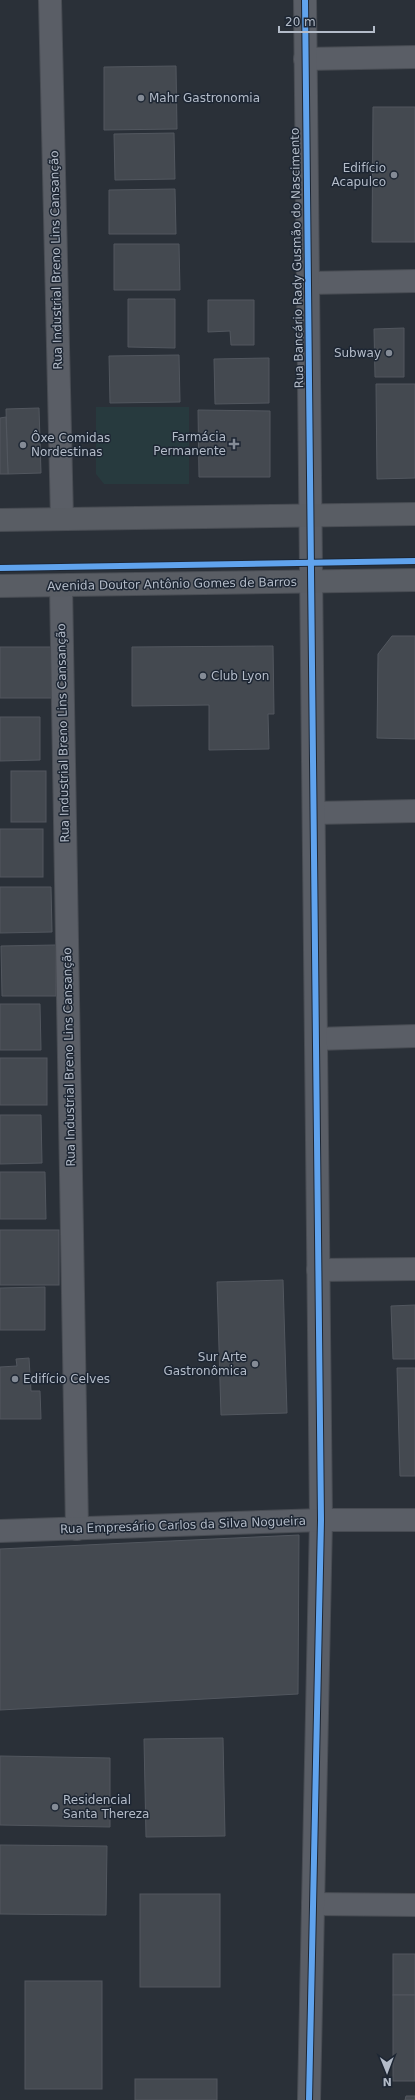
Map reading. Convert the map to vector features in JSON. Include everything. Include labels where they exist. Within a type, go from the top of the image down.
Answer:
[{"type":"main road","points":[[0,520],[415,514]]},
{"type":"main road","name":"Avenida Doutor Antônio Gomes de Barros","points":[[0,586],[415,580]]},
{"type":"street","name":"Rua Industrial Breno Lins Cansanção","points":[[50,0],[62,519]]},
{"type":"street","name":"Rua Bancário Rady Gusmão do Nascimento","points":[[305,0],[312,582],[320,1520],[309,2100]]},
{"type":"street","points":[[306,59],[415,57]]},
{"type":"street","points":[[308,283],[415,281]]},
{"type":"street","name":"Rua Industrial Breno Lins Cansanção","points":[[61,586],[77,1529]]},
{"type":"street","points":[[314,813],[415,811]]},
{"type":"street","points":[[316,1039],[415,1036]]},
{"type":"street","points":[[318,1270],[415,1269]]},
{"type":"street","name":"Rua Empresário Carlos da Silva Nogueira","points":[[0,1531],[320,1520],[415,1520]]},
{"type":"street","points":[[313,1904],[415,1905]]},
{"type":"green space","points":[[96,407],[189,407],[189,484],[104,484],[96,474]]},
{"type":"building","name":"Mahr Gastronomia","points":[[176,66],[177,129],[104,130],[104,67]]},
{"type":"building","name":"Edifício Acapulco","points":[[373,107],[415,107],[415,242],[372,242]]},
{"type":"building","points":[[174,133],[175,179],[115,180],[114,134]]},
{"type":"building","points":[[175,189],[176,234],[109,234],[109,190]]},
{"type":"building","points":[[114,244],[179,244],[180,290],[114,290]]},
{"type":"building","points":[[128,299],[175,299],[175,348],[128,347]]},
{"type":"building","points":[[208,300],[254,300],[254,345],[231,345],[230,331],[208,332]]},
{"type":"building","name":"Subway","points":[[404,328],[404,377],[375,377],[374,329]]},
{"type":"building","points":[[179,355],[180,402],[110,403],[109,356]]},
{"type":"building","points":[[269,358],[269,403],[215,404],[214,359]]},
{"type":"building","points":[[376,384],[415,384],[415,478],[377,479]]},
{"type":"building","name":"Ôxe Comidas Nordestinas","points":[[39,408],[41,473],[8,474],[6,409]]},
{"type":"building","name":"Farmácia Permanente","points":[[198,410],[270,411],[270,477],[199,477]]},
{"type":"building","points":[[6,417],[8,474],[0,474],[0,418]]},
{"type":"building","points":[[392,636],[415,636],[415,739],[377,738],[378,654]]},
{"type":"building","name":"Club Lyon","points":[[273,646],[274,714],[268,714],[269,749],[209,750],[209,705],[132,706],[132,647]]},
{"type":"building","points":[[0,647],[51,647],[52,698],[0,698]]},
{"type":"building","points":[[0,717],[40,717],[40,760],[0,761]]},
{"type":"building","points":[[11,771],[46,771],[46,822],[11,822]]},
{"type":"building","points":[[0,829],[43,829],[43,877],[0,877]]},
{"type":"building","points":[[0,887],[51,887],[52,932],[0,933]]},
{"type":"building","points":[[56,945],[56,996],[2,996],[1,946]]},
{"type":"building","points":[[0,1004],[40,1004],[41,1050],[0,1050]]},
{"type":"building","points":[[0,1058],[47,1058],[47,1105],[0,1105]]},
{"type":"building","points":[[0,1115],[41,1115],[42,1163],[0,1164]]},
{"type":"building","points":[[0,1172],[45,1172],[46,1219],[0,1219]]},
{"type":"building","points":[[0,1230],[59,1230],[59,1285],[0,1285]]},
{"type":"building","points":[[283,1280],[287,1413],[221,1415],[217,1282]]},
{"type":"building","points":[[45,1287],[45,1330],[0,1330],[0,1288]]},
{"type":"building","points":[[415,1305],[415,1359],[393,1359],[391,1306]]},
{"type":"building","name":"Edifício Celves","points":[[29,1358],[31,1391],[40,1391],[41,1419],[0,1419],[0,1367],[17,1366],[16,1359]]},
{"type":"building","points":[[397,1368],[415,1368],[415,1476],[400,1476]]},
{"type":"building","points":[[299,1535],[298,1694],[0,1710],[0,1549]]},
{"type":"building","points":[[223,1738],[225,1836],[146,1837],[144,1739]]},
{"type":"building","name":"Residencial Santa Thereza","points":[[0,1756],[110,1758],[110,1827],[0,1825]]},
{"type":"building","name":"Residencial Santa Thereza","points":[[0,1845],[107,1846],[106,1915],[0,1914]]},
{"type":"building","points":[[140,1894],[220,1894],[220,1987],[140,1987]]},
{"type":"building","points":[[393,1954],[415,1954],[415,1995],[393,1995]]},
{"type":"building","points":[[25,1981],[102,1981],[102,2089],[25,2089]]},
{"type":"building","points":[[393,1995],[415,1995],[415,2081],[393,2081]]},
{"type":"building","points":[[135,2079],[217,2079],[217,2100],[135,2100]]},
{"type":"building","points":[[406,2096],[415,2096],[415,2100],[405,2100]]},
{"type":"cycle path","points":[[305,0],[321,1520],[309,2100]]},
{"type":"cycle path","points":[[0,568],[415,561]]},
{"type":"place","name":"Mahr Gastronomia","points":[[141,98]]},
{"type":"place","name":"Edifício Acapulco","points":[[394,175]]},
{"type":"place","name":"Subway","points":[[389,353]]},
{"type":"place","name":"Farmácia Permanente","points":[[234,444]]},
{"type":"place","name":"Ôxe Comidas Nordestinas","points":[[23,445]]},
{"type":"place","name":"Club Lyon","points":[[203,676]]},
{"type":"place","name":"Sur Arte Gastronômica","points":[[255,1364]]},
{"type":"place","name":"Edifício Celves","points":[[15,1379]]},
{"type":"place","name":"Residencial Santa Thereza","points":[[55,1807]]}]
